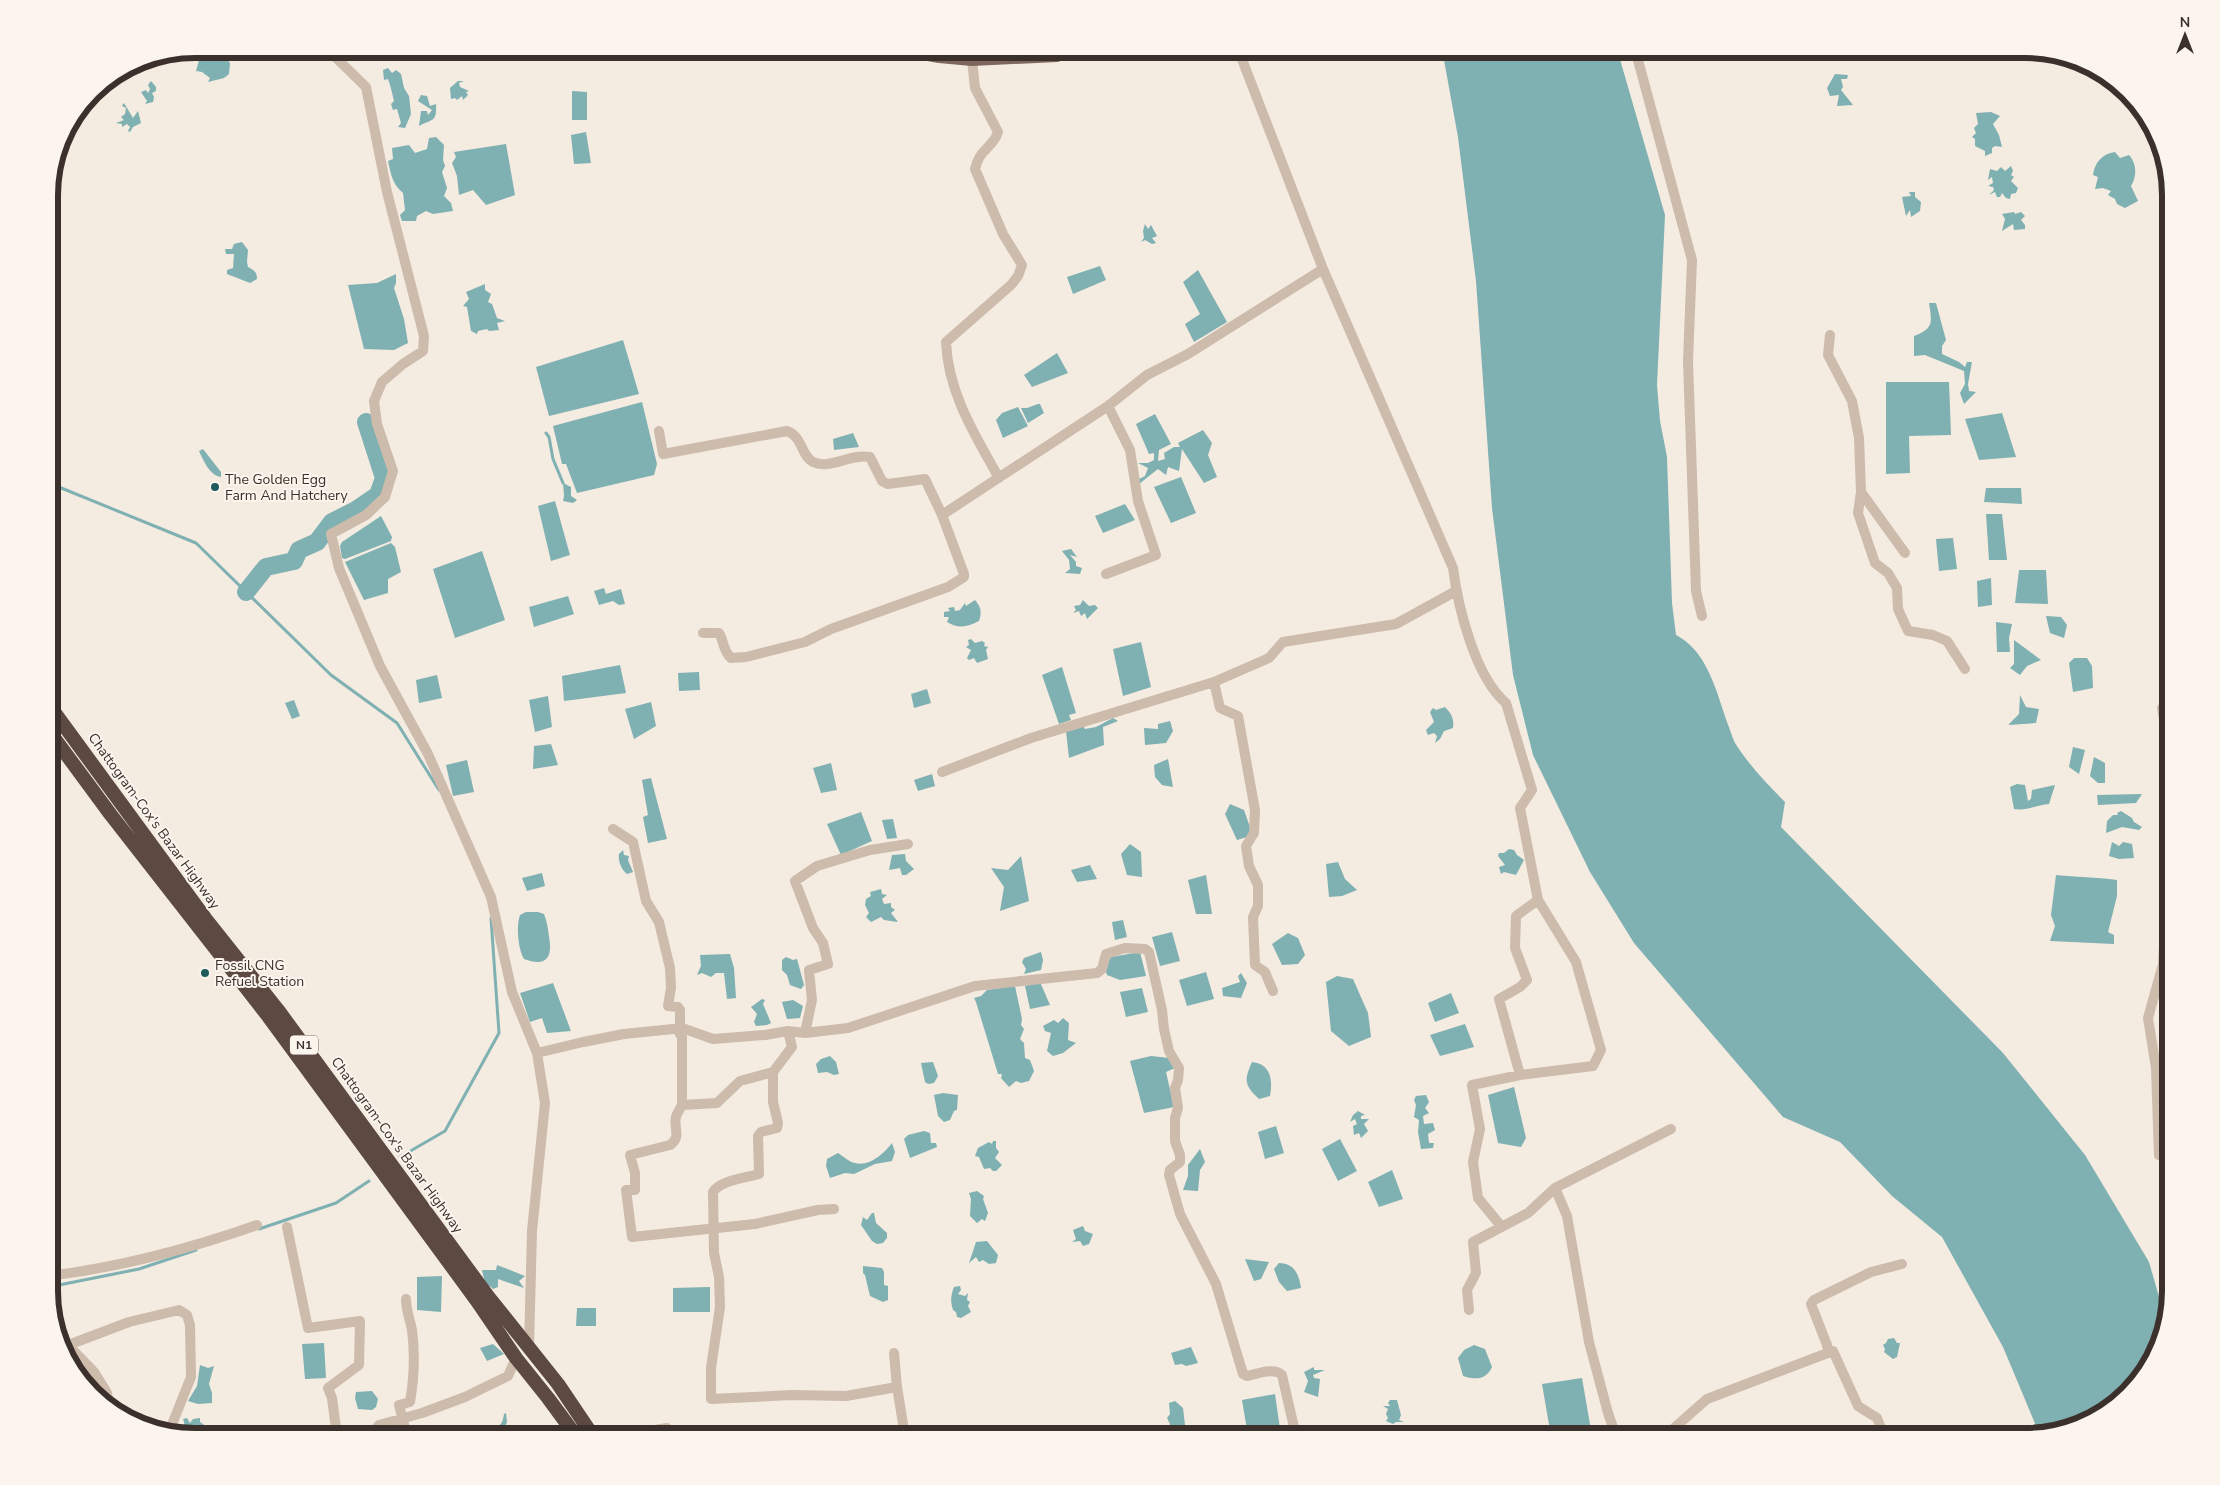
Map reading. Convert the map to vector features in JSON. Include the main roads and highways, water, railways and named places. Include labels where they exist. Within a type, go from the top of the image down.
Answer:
[{"type":"highway","name":"Chattogram-Cox's Bazar Highway","points":[[58,717],[205,918],[278,1010],[487,1295],[558,1384],[588,1428]]},
{"type":"highway","name":"Chattogram-Cox's Bazar Highway","points":[[58,743],[117,823],[268,1016],[516,1358],[570,1428]]},
{"type":"main road","points":[[950,58],[972,60],[1014,58]]},
{"type":"water","points":[[200,58],[226,58],[230,63],[229,74],[224,78],[208,82],[210,78],[202,72],[196,71]]},
{"type":"water","points":[[644,58],[677,58],[677,60]]},
{"type":"water","points":[[1444,58],[1620,58],[1665,215],[1657,385],[1660,421],[1667,457],[1672,603],[1676,635],[1687,642],[1703,661],[1709,672],[1735,743],[1758,774],[1785,802],[1781,827],[2003,1053],[2085,1155],[2149,1262],[2161,1304],[2158,1326],[2152,1343],[2139,1367],[2122,1387],[2109,1399],[2078,1417],[2061,1423],[2036,1427],[2003,1347],[1942,1237],[1892,1196],[1840,1142],[1783,1117],[1634,943],[1590,872],[1533,755],[1513,675],[1492,508],[1476,281],[1458,137]]},
{"type":"water","points":[[388,68],[392,73],[396,70],[401,74],[404,88],[409,96],[411,114],[405,128],[398,127],[401,123],[397,109],[393,110],[391,104],[394,101],[390,84],[388,79],[384,80],[383,70]]},
{"type":"water","points":[[1835,74],[1848,75],[1847,79],[1841,79],[1843,87],[1841,90],[1853,105],[1837,106],[1839,95],[1830,96],[1827,88]]},
{"type":"water","points":[[151,81],[156,87],[156,91],[152,93],[154,97],[153,102],[145,104],[147,101],[141,92],[146,90],[148,93],[150,89],[148,85]]},
{"type":"water","points":[[458,81],[464,81],[459,83],[460,87],[469,91],[466,92],[468,95],[463,100],[462,96],[457,100],[455,98],[451,99],[450,88]]},
{"type":"water","points":[[572,91],[587,92],[587,120],[572,120]]},
{"type":"water","points":[[421,95],[427,96],[430,106],[436,104],[436,114],[431,121],[419,126],[421,111],[427,111],[428,115],[432,110],[418,101]]},
{"type":"water","points":[[124,103],[133,118],[138,111],[141,123],[133,127],[130,132],[128,131],[130,127],[127,124],[122,127],[122,124],[116,123],[124,120],[121,117],[125,114],[126,108],[122,106]]},
{"type":"water","points":[[1991,112],[2000,116],[1993,124],[1999,135],[2002,147],[1995,146],[1992,148],[1992,153],[1985,156],[1985,151],[1975,146],[1975,139],[1972,137],[1976,133],[1974,128],[1978,124],[1976,113]]},
{"type":"water","points":[[586,132],[591,163],[574,164],[571,135]]},
{"type":"water","points":[[436,137],[444,145],[443,160],[445,166],[442,172],[447,188],[444,196],[451,203],[453,211],[433,214],[426,211],[417,216],[416,221],[402,221],[400,215],[405,210],[403,193],[394,182],[388,161],[393,159],[392,148],[409,145],[415,153],[427,149],[429,138]]},
{"type":"water","points":[[506,144],[515,195],[486,205],[473,190],[459,195],[457,176],[452,163],[456,157],[454,152]]},
{"type":"water","points":[[2115,152],[2120,158],[2129,155],[2135,166],[2135,174],[2131,186],[2138,201],[2125,208],[2117,204],[2115,199],[2108,195],[2111,191],[2103,188],[2095,189],[2098,177],[2093,175],[2095,166],[2103,157]]},
{"type":"water","points":[[2011,166],[2013,171],[2011,175],[2014,177],[2011,181],[2018,188],[2016,193],[2011,194],[2010,199],[2006,198],[2002,193],[2000,197],[1997,197],[1995,192],[1989,195],[1994,190],[1993,187],[1988,186],[1993,183],[1992,177],[1988,180],[1990,169],[1997,171],[2001,167],[2005,171]]},
{"type":"water","points":[[1909,192],[1915,192],[1915,197],[1921,202],[1920,211],[1911,217],[1910,210],[1906,216],[1902,197],[1911,196]]},
{"type":"water","points":[[2014,212],[2015,214],[2021,212],[2025,216],[2021,220],[2025,225],[2025,229],[2014,230],[2013,224],[2002,231],[2005,219],[2002,214]]},
{"type":"water","points":[[1145,224],[1148,229],[1151,225],[1157,236],[1152,238],[1156,243],[1152,244],[1145,240],[1141,242],[1144,238]]},
{"type":"water","points":[[242,242],[248,250],[248,267],[255,272],[257,277],[257,279],[250,283],[227,274],[227,270],[233,268],[234,254],[226,254],[225,249],[232,249],[234,244]]},
{"type":"water","points":[[1100,266],[1106,280],[1073,294],[1067,277]]},
{"type":"water","points":[[1198,270],[1227,322],[1194,342],[1185,324],[1200,314],[1183,282]]},
{"type":"water","points":[[396,274],[394,288],[404,319],[408,343],[394,350],[364,349],[348,285],[377,283]]},
{"type":"water","points":[[485,284],[485,290],[491,294],[488,302],[492,304],[497,318],[505,321],[497,323],[499,330],[489,331],[487,329],[478,331],[477,334],[471,331],[467,307],[463,306],[469,299],[466,292]]},
{"type":"water","points":[[1929,303],[1936,303],[1946,340],[1942,346],[1942,354],[1965,367],[1967,362],[1972,362],[1968,384],[1969,391],[1976,392],[1964,404],[1960,393],[1965,384],[1964,371],[1925,355],[1914,356],[1914,336],[1925,330],[1930,324]]},
{"type":"water","points":[[623,340],[639,394],[549,416],[536,367]]},
{"type":"water","points":[[1057,353],[1068,373],[1032,387],[1024,375]]},
{"type":"water","points":[[1886,382],[1949,382],[1951,435],[1909,436],[1910,473],[1886,474]]},
{"type":"water","points":[[642,402],[657,464],[654,475],[577,493],[566,464],[562,464],[553,426]]},
{"type":"water","points":[[1040,404],[1044,413],[1028,423],[1021,408]]},
{"type":"water","points":[[1018,407],[1028,426],[1003,438],[996,420],[1002,413]]},
{"type":"water","points":[[2002,413],[2016,457],[1979,460],[1965,419]]},
{"type":"water","points":[[1155,414],[1171,444],[1159,450],[1158,461],[1165,459],[1164,453],[1174,447],[1180,447],[1178,443],[1203,430],[1212,443],[1208,455],[1217,477],[1204,483],[1182,449],[1179,471],[1168,467],[1166,475],[1158,469],[1139,484],[1139,479],[1145,476],[1148,468],[1138,463],[1148,463],[1154,460],[1154,453],[1149,454],[1136,424]]},
{"type":"water","points":[[853,433],[859,447],[834,450],[833,439]]},
{"type":"water","points":[[203,449],[221,472],[221,477],[213,474],[207,467],[199,451]]},
{"type":"water","points":[[1181,477],[1196,513],[1171,523],[1154,487]]},
{"type":"water","points":[[563,483],[571,487],[571,496],[577,500],[573,503],[563,501]]},
{"type":"water","points":[[1986,488],[2021,488],[2022,504],[1984,502]]},
{"type":"water","points":[[555,501],[570,555],[551,561],[538,506]]},
{"type":"water","points":[[1125,504],[1135,520],[1103,533],[1095,516]]},
{"type":"water","points":[[1986,514],[2002,514],[2007,560],[1989,560]]},
{"type":"water","points":[[381,516],[392,537],[391,541],[345,559],[342,558],[340,546],[342,542]]},
{"type":"water","points":[[1953,538],[1957,569],[1939,571],[1936,539]]},
{"type":"water","points":[[391,543],[395,547],[401,572],[388,579],[388,593],[364,600],[345,562]]},
{"type":"water","points":[[1071,549],[1077,557],[1070,555],[1076,562],[1076,566],[1082,568],[1080,574],[1065,573],[1070,569],[1069,560],[1062,551]]},
{"type":"water","points":[[482,551],[505,620],[455,638],[433,569]]},
{"type":"water","points":[[2019,570],[2046,570],[2048,604],[2015,603]]},
{"type":"water","points":[[1991,578],[1992,605],[1978,607],[1977,581]]},
{"type":"water","points":[[604,588],[606,594],[621,589],[625,604],[619,605],[613,601],[599,605],[594,591]]},
{"type":"water","points":[[568,596],[574,614],[534,627],[529,607]]},
{"type":"water","points":[[975,600],[980,610],[979,621],[963,626],[955,626],[947,622],[949,617],[944,617],[944,612],[950,611],[948,608],[954,607],[955,611],[960,610],[965,603],[966,606]]},
{"type":"water","points":[[1083,600],[1089,606],[1095,605],[1098,608],[1087,619],[1085,613],[1081,616],[1079,611],[1073,613],[1076,610],[1074,606],[1080,605]]},
{"type":"water","points":[[2046,616],[2061,617],[2067,625],[2064,638],[2050,633]]},
{"type":"water","points":[[1996,622],[2012,624],[2009,638],[2010,652],[1997,652]]},
{"type":"water","points":[[971,639],[975,643],[982,641],[985,643],[984,646],[988,647],[986,650],[988,659],[977,663],[974,658],[969,660],[967,658],[971,650],[966,647],[969,645],[968,640]]},
{"type":"water","points":[[2014,640],[2041,660],[2027,666],[2020,675],[2010,668],[2014,664]]},
{"type":"water","points":[[1141,642],[1151,687],[1123,696],[1113,649]]},
{"type":"water","points":[[2074,658],[2087,658],[2092,666],[2093,688],[2073,692],[2069,663]]},
{"type":"water","points":[[620,665],[626,693],[564,701],[562,676]]},
{"type":"water","points":[[1062,667],[1076,713],[1069,715],[1071,720],[1059,724],[1042,675]]},
{"type":"water","points":[[699,672],[700,690],[679,691],[678,673]]},
{"type":"water","points":[[437,675],[442,698],[419,703],[416,680]]},
{"type":"water","points":[[927,689],[931,703],[914,708],[911,694]]},
{"type":"water","points":[[2020,695],[2026,707],[2039,709],[2036,723],[2008,725],[2019,714]]},
{"type":"water","points":[[548,696],[552,727],[535,732],[529,700]]},
{"type":"water","points":[[294,700],[300,716],[292,719],[285,703]]},
{"type":"water","points":[[651,702],[656,726],[634,739],[625,709]]},
{"type":"water","points":[[1445,707],[1452,717],[1453,728],[1444,731],[1440,739],[1435,743],[1437,736],[1434,733],[1428,735],[1426,730],[1434,722],[1430,712],[1433,708],[1436,710]]},
{"type":"water","points":[[1113,718],[1118,721],[1103,727],[1104,745],[1069,758],[1066,731],[1083,725],[1085,729],[1096,727]]},
{"type":"water","points":[[1170,721],[1173,731],[1166,743],[1145,745],[1144,728],[1158,729],[1158,724]]},
{"type":"water","points":[[551,744],[558,765],[533,769],[534,746]]},
{"type":"water","points":[[2073,747],[2085,750],[2079,774],[2069,767]]},
{"type":"water","points":[[2094,757],[2105,763],[2105,783],[2098,783],[2090,776]]},
{"type":"water","points":[[1168,759],[1173,787],[1162,785],[1155,777],[1154,765]]},
{"type":"water","points":[[467,760],[474,792],[453,796],[446,765]]},
{"type":"water","points":[[831,763],[837,790],[821,793],[813,768]]},
{"type":"water","points":[[932,774],[935,786],[918,791],[914,780]]},
{"type":"water","points":[[651,778],[667,839],[648,843],[643,817],[648,815],[642,780]]},
{"type":"water","points":[[2017,784],[2025,785],[2028,801],[2031,799],[2032,790],[2055,785],[2049,804],[2027,809],[2014,809],[2010,787]]},
{"type":"water","points":[[2142,794],[2136,803],[2098,805],[2097,795]]},
{"type":"water","points":[[1230,804],[1244,810],[1251,830],[1247,837],[1237,840],[1225,814]]},
{"type":"water","points":[[2121,811],[2142,827],[2139,830],[2122,827],[2106,833],[2107,821],[2113,815],[2118,815],[2117,813]]},
{"type":"water","points":[[861,812],[872,841],[841,855],[827,824]]},
{"type":"water","points":[[893,819],[897,838],[887,839],[882,820]]},
{"type":"water","points":[[2112,842],[2119,846],[2123,842],[2132,844],[2134,858],[2119,859],[2109,856]]},
{"type":"water","points":[[1130,844],[1141,852],[1142,877],[1127,875],[1121,854]]},
{"type":"water","points":[[1509,849],[1514,850],[1524,860],[1516,875],[1504,872],[1501,874],[1499,867],[1505,865],[1498,856],[1499,853],[1504,853]]},
{"type":"water","points":[[623,850],[624,855],[629,856],[628,860],[633,872],[627,874],[619,859],[619,854]]},
{"type":"water","points":[[905,854],[906,861],[914,869],[906,875],[902,875],[900,868],[889,870],[892,855]]},
{"type":"water","points":[[1021,856],[1029,901],[1000,911],[1004,887],[991,868],[1008,870]]},
{"type":"water","points":[[1338,862],[1345,879],[1357,890],[1342,896],[1329,897],[1326,864]]},
{"type":"water","points":[[1090,865],[1097,879],[1077,882],[1071,870]]},
{"type":"water","points":[[542,873],[545,886],[527,891],[522,878]]},
{"type":"water","points":[[1206,875],[1212,914],[1196,914],[1188,880]]},
{"type":"water","points":[[2056,875],[2117,880],[2117,896],[2108,932],[2114,935],[2114,944],[2050,941],[2055,926],[2051,915]]},
{"type":"water","points":[[881,889],[882,894],[887,895],[882,899],[884,904],[891,903],[891,907],[895,910],[891,913],[898,922],[884,920],[881,917],[871,922],[866,917],[869,913],[865,905],[866,899],[871,896],[870,892]]},
{"type":"water","points":[[526,912],[544,914],[550,950],[549,955],[543,961],[538,962],[524,959],[522,955],[519,944],[518,925],[520,915]]},
{"type":"water","points":[[1123,920],[1127,937],[1115,940],[1112,922]]},
{"type":"water","points":[[1172,932],[1180,961],[1160,966],[1152,937]]},
{"type":"water","points":[[1288,933],[1298,938],[1305,955],[1298,964],[1282,965],[1272,944]]},
{"type":"water","points":[[1041,952],[1043,960],[1041,970],[1024,974],[1026,969],[1022,962],[1024,958]]},
{"type":"water","points":[[1140,952],[1146,976],[1120,980],[1107,975],[1105,969],[1111,957]]},
{"type":"water","points":[[730,954],[734,968],[736,998],[727,999],[724,973],[716,973],[711,977],[702,973],[697,975],[701,966],[700,955]]},
{"type":"water","points":[[786,957],[793,960],[797,959],[804,985],[801,989],[790,985],[787,975],[782,970],[782,960]]},
{"type":"water","points":[[1206,972],[1214,999],[1187,1006],[1179,980]]},
{"type":"water","points":[[1241,973],[1247,983],[1241,998],[1223,996],[1222,988],[1240,982],[1238,976]]},
{"type":"water","points":[[1337,976],[1353,979],[1368,1013],[1371,1037],[1349,1046],[1331,1031],[1326,982]]},
{"type":"water","points":[[1040,982],[1050,1005],[1030,1009],[1025,986]]},
{"type":"water","points":[[553,983],[571,1031],[547,1033],[542,1018],[530,1022],[520,993]]},
{"type":"water","points":[[1015,986],[1022,1019],[1021,1025],[1024,1029],[1020,1039],[1024,1043],[1025,1058],[1030,1060],[1034,1071],[1029,1081],[1021,1083],[1016,1081],[1009,1087],[1001,1078],[1002,1074],[998,1074],[974,998],[981,996],[987,990]]},
{"type":"water","points":[[1142,988],[1148,1012],[1126,1017],[1120,992]]},
{"type":"water","points":[[1451,993],[1459,1013],[1435,1022],[1428,1003]]},
{"type":"water","points":[[762,999],[765,1000],[763,1004],[771,1023],[756,1026],[754,1022],[757,1014],[751,1007]]},
{"type":"water","points":[[793,1000],[803,1006],[800,1018],[787,1019],[782,1002]]},
{"type":"water","points":[[1063,1018],[1069,1023],[1068,1040],[1076,1043],[1063,1053],[1053,1056],[1047,1051],[1051,1033],[1045,1031],[1043,1026],[1054,1020],[1058,1023]]},
{"type":"water","points":[[1465,1024],[1474,1047],[1440,1056],[1430,1035]]},
{"type":"water","points":[[830,1056],[836,1062],[839,1074],[818,1073],[816,1064],[821,1059]]},
{"type":"water","points":[[1151,1056],[1170,1058],[1175,1068],[1166,1072],[1174,1107],[1144,1113],[1130,1061]]},
{"type":"water","points":[[933,1062],[938,1076],[934,1083],[928,1084],[925,1082],[921,1063]]},
{"type":"water","points":[[1252,1062],[1258,1063],[1267,1069],[1271,1079],[1270,1096],[1259,1099],[1250,1090],[1247,1078]]},
{"type":"water","points":[[1514,1087],[1526,1138],[1521,1147],[1498,1143],[1488,1095]]},
{"type":"water","points":[[943,1093],[958,1095],[957,1110],[954,1111],[950,1120],[944,1122],[938,1116],[934,1095]]},
{"type":"water","points":[[1426,1095],[1429,1102],[1425,1108],[1429,1113],[1423,1116],[1424,1124],[1433,1123],[1435,1130],[1428,1134],[1429,1143],[1434,1143],[1433,1148],[1421,1149],[1418,1132],[1419,1120],[1414,1117],[1416,1105],[1414,1100],[1416,1096]]},
{"type":"water","points":[[1358,1111],[1365,1115],[1361,1116],[1361,1119],[1369,1119],[1364,1124],[1368,1131],[1361,1138],[1359,1133],[1354,1135],[1353,1126],[1357,1124],[1355,1119],[1350,1122],[1353,1115]]},
{"type":"water","points":[[1276,1126],[1284,1153],[1265,1159],[1258,1132]]},
{"type":"water","points":[[924,1131],[930,1133],[931,1143],[936,1143],[937,1147],[910,1158],[904,1139],[908,1135]]},
{"type":"water","points":[[1340,1139],[1357,1171],[1338,1181],[1322,1149]]},
{"type":"water","points":[[993,1141],[996,1141],[996,1148],[999,1152],[995,1158],[1002,1165],[996,1171],[990,1168],[984,1169],[979,1157],[975,1156],[978,1148],[989,1142],[992,1144]]},
{"type":"water","points":[[892,1143],[895,1152],[892,1161],[875,1164],[854,1174],[845,1173],[830,1178],[826,1166],[827,1159],[838,1153],[853,1162],[866,1163],[881,1155]]},
{"type":"water","points":[[1200,1149],[1205,1162],[1200,1170],[1198,1191],[1183,1190],[1188,1176],[1188,1165]]},
{"type":"water","points":[[1392,1170],[1403,1199],[1379,1207],[1368,1182]]},
{"type":"water","points":[[977,1191],[984,1196],[983,1199],[988,1213],[985,1221],[982,1219],[977,1223],[970,1216],[971,1199],[969,1193]]},
{"type":"water","points":[[874,1213],[876,1223],[887,1233],[887,1238],[883,1243],[877,1244],[872,1241],[861,1225],[863,1217],[867,1220]]},
{"type":"water","points":[[1083,1226],[1085,1231],[1093,1234],[1089,1244],[1083,1246],[1080,1241],[1072,1242],[1076,1239],[1073,1230]]},
{"type":"water","points":[[987,1241],[998,1255],[996,1263],[989,1264],[983,1260],[979,1262],[976,1257],[969,1263],[976,1242]]},
{"type":"water","points":[[1245,1259],[1269,1262],[1261,1279],[1254,1281]]},
{"type":"water","points":[[1279,1263],[1288,1265],[1295,1270],[1301,1288],[1287,1291],[1279,1282],[1274,1269]]},
{"type":"water","points":[[497,1265],[525,1276],[519,1281],[524,1288],[498,1279],[498,1287],[493,1289],[490,1286],[487,1292],[482,1270],[496,1270]]},
{"type":"water","points":[[863,1266],[882,1268],[884,1272],[884,1285],[888,1286],[888,1300],[883,1302],[870,1296],[863,1273]]},
{"type":"water","points":[[442,1276],[441,1312],[417,1310],[417,1277]]},
{"type":"water","points":[[960,1286],[961,1290],[958,1294],[965,1296],[968,1293],[967,1300],[970,1302],[968,1306],[971,1312],[961,1318],[957,1317],[956,1312],[953,1310],[951,1300],[954,1287]]},
{"type":"water","points":[[710,1287],[710,1312],[673,1312],[673,1288]]},
{"type":"water","points":[[577,1308],[596,1308],[596,1326],[576,1326]]},
{"type":"water","points":[[1894,1338],[1897,1343],[1900,1343],[1897,1357],[1893,1359],[1884,1352],[1883,1345],[1888,1339]]},
{"type":"water","points":[[324,1343],[326,1378],[305,1379],[302,1344]]},
{"type":"water","points":[[493,1344],[504,1354],[487,1361],[480,1348]]},
{"type":"water","points":[[1474,1345],[1485,1349],[1492,1367],[1484,1377],[1480,1378],[1463,1376],[1458,1358],[1464,1350]]},
{"type":"water","points":[[1191,1347],[1198,1363],[1186,1366],[1182,1364],[1175,1365],[1171,1353]]},
{"type":"water","points":[[200,1365],[208,1368],[214,1366],[209,1384],[212,1393],[212,1403],[198,1404],[188,1401],[197,1386]]},
{"type":"water","points":[[1314,1367],[1314,1370],[1325,1370],[1313,1375],[1314,1378],[1320,1379],[1318,1397],[1304,1392],[1308,1381],[1304,1372]]},
{"type":"water","points":[[1582,1378],[1591,1428],[1550,1428],[1542,1384]]},
{"type":"water","points":[[372,1391],[378,1399],[376,1407],[372,1410],[358,1409],[355,1398],[356,1392]]},
{"type":"water","points":[[1275,1394],[1280,1428],[1247,1428],[1242,1400]]},
{"type":"water","points":[[1390,1400],[1397,1400],[1401,1415],[1399,1420],[1404,1422],[1393,1424],[1386,1421],[1388,1409],[1383,1406],[1390,1406],[1388,1403]]},
{"type":"water","points":[[1175,1401],[1183,1408],[1185,1428],[1169,1428],[1170,1424],[1167,1418],[1170,1414],[1169,1403]]},
{"type":"water","points":[[506,1413],[507,1422],[504,1428],[496,1428],[502,1422]]},
{"type":"water","points":[[187,1418],[190,1423],[193,1419],[200,1418],[200,1422],[209,1428],[184,1427],[183,1419]]},
{"type":"waterway","points":[[246,592],[266,567],[294,561],[299,550],[317,542],[332,522],[356,510],[378,495],[384,478],[366,422]]},
{"type":"waterway","points":[[546,433],[549,437],[553,459],[563,483]]},
{"type":"waterway","points":[[58,487],[196,543],[331,675],[397,723],[439,790]]},
{"type":"waterway","points":[[400,1157],[445,1131],[499,1033],[491,918]]},
{"type":"waterway","points":[[259,1229],[336,1203],[369,1181]]},
{"type":"waterway","points":[[58,1285],[139,1269],[196,1250]]},
{"type":"place","name":"The Golden Egg Farm And Hatchery","points":[[215,487]]},
{"type":"place","name":"Fossil CNG Refuel Station","points":[[205,973]]}]
